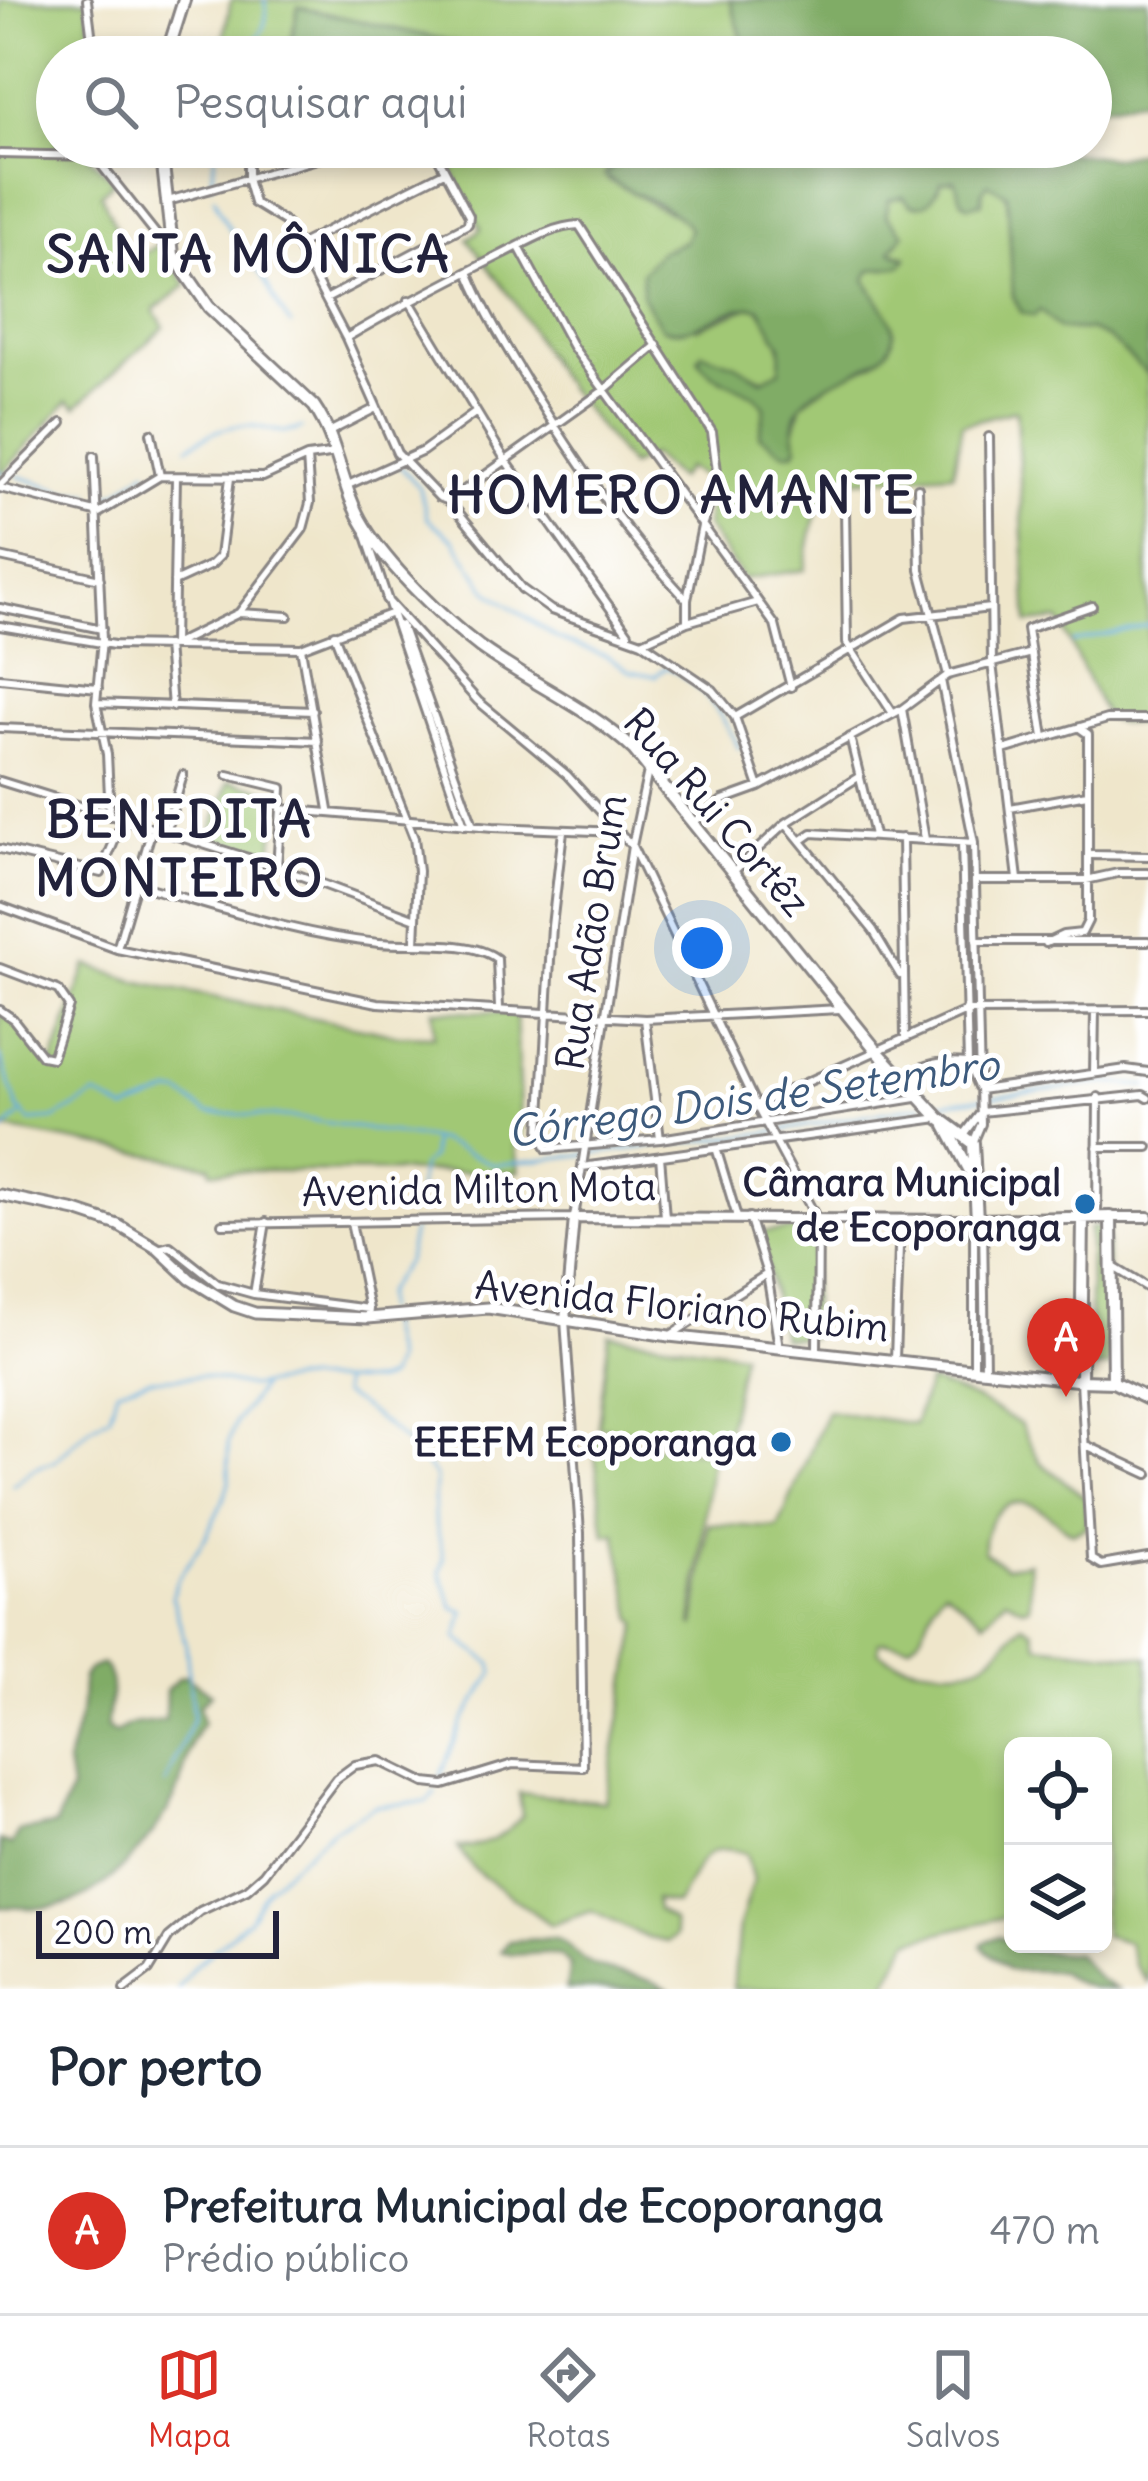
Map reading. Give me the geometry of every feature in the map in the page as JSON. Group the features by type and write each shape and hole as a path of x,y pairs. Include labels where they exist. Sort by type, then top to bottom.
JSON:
{"main road":[{"path":"173,36 184,0"},
{"path":"164,168 173,256"},
{"name":"Rua Rui Cortêz","path":"173,256 209,307 314,406 329,432 363,525 400,571 480,646 589,712 649,767 842,1009 963,1144"},
{"path":"963,1144 978,1220 1111,1217 1114,1382"},
{"path":"0,1195 118,1225 158,1250 190,1279 254,1313 368,1313"},
{"path":"1090,1218 1081,1381 1114,1382 1148,1399"},
{"name":"Avenida Floriano Rubim","path":"368,1313 488,1308 669,1336 1081,1381"}],"street":[{"path":"87,0 91,36"},
{"path":"0,154 36,153"},
{"path":"108,168 173,256"},
{"path":"248,168 254,203 285,222 346,338 397,452 439,497 449,501 522,590 551,610 643,642 713,690 735,717 759,787"},
{"path":"168,201 293,168"},
{"path":"326,299 468,224 469,217 444,168"},
{"path":"297,246 446,172"},
{"path":"346,338 410,300 519,247 563,226 579,225 712,432 718,479 702,526 687,622"},
{"path":"519,247 603,391 775,626 790,687"},
{"path":"468,272 485,314 582,470 651,562 687,600"},
{"path":"410,300 506,460 629,636"},
{"path":"449,501 603,391 657,345"},
{"path":"329,432 376,407"},
{"path":"348,484 405,460 476,413"},
{"path":"62,423 0,486 99,513 160,476 263,477 307,458 337,453"},
{"path":"151,433 160,476"},
{"path":"989,437 992,663 1018,879"},
{"path":"94,456 102,629 96,703 110,816"},
{"path":"170,645 239,613 303,529 310,503 307,458"},
{"path":"172,706 176,476"},
{"path":"174,582 220,556 230,478"},
{"path":"918,488 920,570 974,842 981,1124 963,1144"},
{"path":"845,507 850,650 892,713"},
{"path":"363,525 468,825"},
{"path":"0,557 100,579"},
{"path":"381,586 400,571"},
{"path":"643,642 687,622 758,602"},
{"path":"1044,737 1027,629 1093,606"},
{"path":"0,608 102,629"},
{"path":"735,717 904,618 991,608"},
{"path":"239,613 288,616"},
{"path":"0,626 114,645 302,648 394,614"},
{"path":"394,614 478,701 568,776 632,846 755,1106 818,1221 817,1350"},
{"path":"334,634 417,851 415,944"},
{"path":"302,648 329,811"},
{"path":"412,656 427,648"},
{"path":"694,822 723,800 759,787 902,709 945,678 1031,653"},
{"path":"0,678 98,688"},
{"path":"96,703 313,711"},
{"path":"902,709 925,839"},
{"path":"1003,749 1107,719 1148,719"},
{"path":"0,728 318,741"},
{"path":"1046,944 1063,935 1082,934 1088,921 1088,734 1081,729"},
{"path":"850,737 874,835"},
{"name":"Rua Adão Brum","path":"565,1319 574,1218 632,846 649,767"},
{"path":"166,832 183,775"},
{"path":"228,775 282,788 277,867"},
{"path":"735,870 786,824 860,776"},
{"path":"0,781 277,867 416,919"},
{"path":"1010,808 1087,794"},
{"path":"281,809 620,832"},
{"path":"0,849 100,873 123,820"},
{"path":"786,824 873,930 902,978"},
{"path":"116,949 152,829"},
{"path":"563,831 540,1133 547,1149 768,1126 920,1097"},
{"path":"802,840 812,832 974,842"},
{"path":"902,838 904,1038"},
{"path":"962,843 968,1063 980,1090"},
{"path":"1118,873 1121,855"},
{"path":"1091,856 1148,856"},
{"path":"975,880 1087,880 1148,873"},
{"path":"135,884 263,920 376,943 477,949 496,959 499,1008"},
{"path":"0,906 116,949 378,1003 644,1019 842,1009"},
{"path":"976,941 1148,940"},
{"path":"0,968 66,997 69,1006 52,1058 42,1056 13,1018 0,1010"},
{"path":"755,1106 966,1011 1148,1010"},
{"path":"1094,1073 1095,1011"},
{"path":"644,1019 660,1139"},
{"path":"903,1079 919,1067 943,1061 968,1063"},
{"path":"980,1090 1126,1069 1148,1072"},
{"path":"981,1112 1098,1097 1148,1098"},
{"path":"1090,1218 1098,1097"},
{"path":"583,1164 939,1118"},
{"path":"1097,1147 1148,1147"},
{"path":"716,1150 737,1217"},
{"path":"660,1156 664,1217"},
{"name":"Avenida Milton Mota","path":"222,1224 664,1217 978,1220"},
{"path":"748,1217 767,1274 779,1347"},
{"path":"1111,1217 1148,1217"},
{"path":"895,1359 901,1220"},
{"path":"978,1220 979,1285 974,1312 980,1370"},
{"path":"254,1294 266,1222"},
{"path":"351,1222 368,1313"},
{"name":"Avenida Floriano Rubim","path":"158,1250 170,1246 218,1284 368,1313"},
{"path":"1112,1266 1148,1288"},
{"path":"669,1336 767,1274"},
{"path":"979,1285 984,1312 980,1370"},
{"path":"974,1312 984,1312"},
{"path":"124,1989 148,1970 169,1937 184,1924 247,1889 263,1874 336,1779 356,1765 380,1761 425,1783 444,1785 513,1764 583,1767 580,1533 565,1319"},
{"path":"1081,1381 1091,1559 1101,1564 1148,1557"},
{"path":"1088,1446 1148,1474"}],"green space":[{"path":"0,0 87,0 91,36 36,36 36,168 101,168 114,181 101,194 131,261 158,245 187,285 154,310 164,327 76,407 68,401 0,476"},
{"path":"231,0 730,0 741,36 427,36 298,7 292,36 224,36"},
{"path":"730,0 1148,0 1148,98 1112,104 1112,36 741,36"},
{"path":"298,7 427,36 292,36"},
{"path":"1148,150 1148,374 1108,338 1089,330 1059,329 1040,310 1034,316 1021,312 1013,296 1007,194 988,184 982,202 969,206 962,201 955,180 941,182 923,205 910,204 903,196 889,200 886,215 904,234 891,251 907,259 900,266 871,270 866,279 892,323 890,346 877,359 817,390 802,404 794,422 798,447 795,452 784,452 759,435 765,408 759,400 712,374 698,358 703,353 736,364 762,380 780,370 781,346 760,308 735,309 688,329 662,328 642,296 642,272 659,252 685,241 690,229 672,212 604,175 614,168 1112,168 1112,158"},
{"path":"451,168 610,168 608,180 675,215 690,229 685,241 667,248 697,328 754,305 768,318 777,333 781,361 780,370 767,380 703,353 711,374 759,397 797,441 793,436 802,403 836,379 874,363 894,331 866,279 870,270 900,266 906,256 891,251 904,234 886,215 889,199 903,196 910,204 937,192 948,179 957,183 960,195 982,203 982,191 988,184 1004,190 1010,212 1013,296 1033,316 1040,309 1065,330 1090,330 1108,338 1148,374 1148,724 1106,718 1059,620 1028,623 1016,410 962,424 953,473 849,480 837,487 816,518 805,570 743,579 706,526 712,481 686,468 678,479 651,455 630,466 557,375 514,301 468,239 481,229"},
{"path":"229,781 278,793 272,857 209,838"},
{"path":"87,965 135,981 397,1035 434,1036 433,1010 516,1013 521,1140 514,1143 519,1172 211,1171 211,1166 0,1128 0,1010 28,1035 46,1061 53,1062"},
{"path":"1107,1227 1109,1367 1091,1368 1089,1228"},
{"path":"803,1229 813,1240 811,1338 782,1338 761,1237 763,1232"},
{"path":"609,1334 742,1353 725,1443 598,1427"},
{"path":"929,1381 977,1400 1020,1424 1040,1462 1085,1497 1087,1527 1073,1533 1043,1511 1021,1503 1002,1508 990,1523 984,1552 1005,1567 1029,1562 1030,1606 1023,1608 1006,1599 985,1621 944,1589 916,1640 909,1645 879,1642 878,1651 913,1665 971,1667 993,1655 1023,1624 1033,1630 1038,1645 1148,1657 1148,1982 1135,1965 1128,1942 1112,1938 1112,1737 1004,1737 1004,1917 909,1940 887,1983 891,1989 733,1989 739,1926 753,1880 746,1854 718,1850 708,1855 676,1904 655,1900 657,1910 673,1921 675,1936 667,1942 591,1911 551,1925 473,1869 458,1847 485,1843 509,1829 522,1815 519,1793 605,1802 638,1623 616,1533 605,1535 593,1440 712,1452 695,1626 708,1524 778,1528 827,1411 914,1424"},
{"path":"102,1664 112,1687 107,1728 115,1733 132,1724 165,1720 166,1690 180,1677 186,1676 211,1694 199,1706 203,1723 177,1793 145,1843 99,1887 58,1906 0,1907 0,1840 11,1845 19,1831 55,1826 71,1790 67,1763 82,1707 83,1678 89,1669"},
{"path":"999,1936 1004,1939 1004,1953 1076,1954 1099,1979 1116,1989 1086,1986 1059,1971 1009,1970 983,1943"},
{"path":"553,1938 593,1966 668,1989 566,1989 570,1965 560,1956 501,1951 509,1941"}],"waterway":[{"path":"258,36 264,25 265,0"},
{"path":"211,185 213,168"},
{"path":"214,197 291,325"},
{"path":"188,447 235,426 283,432 302,428"},
{"path":"399,465 420,488 427,518 454,540 488,591 558,639 606,656 630,671 655,676 667,667 680,674 710,701 739,748"},
{"path":"104,495 118,492 147,470"},
{"path":"18,476 67,492 91,493"},
{"path":"1073,642 1148,625"},
{"name":"Córrego Dois de Setembro","path":"0,1056 18,1108 30,1121 54,1119 96,1095 126,1111 171,1093 181,1094 207,1113 290,1117 438,1140 495,1165 766,1133 922,1105"},
{"name":"Córrego Dois de Setembro","path":"931,1104 1107,1083 1148,1086"},
{"path":"0,1135 20,1115"},
{"path":"415,1211 421,1166 431,1157 432,1141"},
{"path":"384,1310 384,1294 407,1260 413,1230"},
{"path":"13,1485 35,1468 54,1462 110,1415 117,1389 150,1379 202,1376 250,1387 292,1380 376,1382 388,1378 394,1361 386,1324"},
{"path":"342,1381 341,1394 392,1430 435,1477 434,1515 444,1559 440,1572 453,1607 465,1612 457,1638 492,1664 494,1673 463,1721 440,1777"},
{"path":"165,1784 193,1719 186,1645 172,1596 223,1501 229,1482 228,1443 236,1422 261,1387"},
{"path":"178,1989 194,1967 249,1919 267,1888 332,1830 375,1806 427,1802 435,1792"}],"place":[{"name":"Câmara Municipal de Ecoporanga","path":"1085,1204"},
{"name":"Prefeitura Municipal de Ecoporanga","path":"1066,1397"},
{"name":"EEEFM Ecoporanga","path":"781,1442"}],"district":[{"name":"SANTA MÔNICA","path":"249,254"},
{"name":"HOMERO AMANTE","path":"682,495"},
{"name":"BENEDITA MONTEIRO","path":"180,848"}]}
